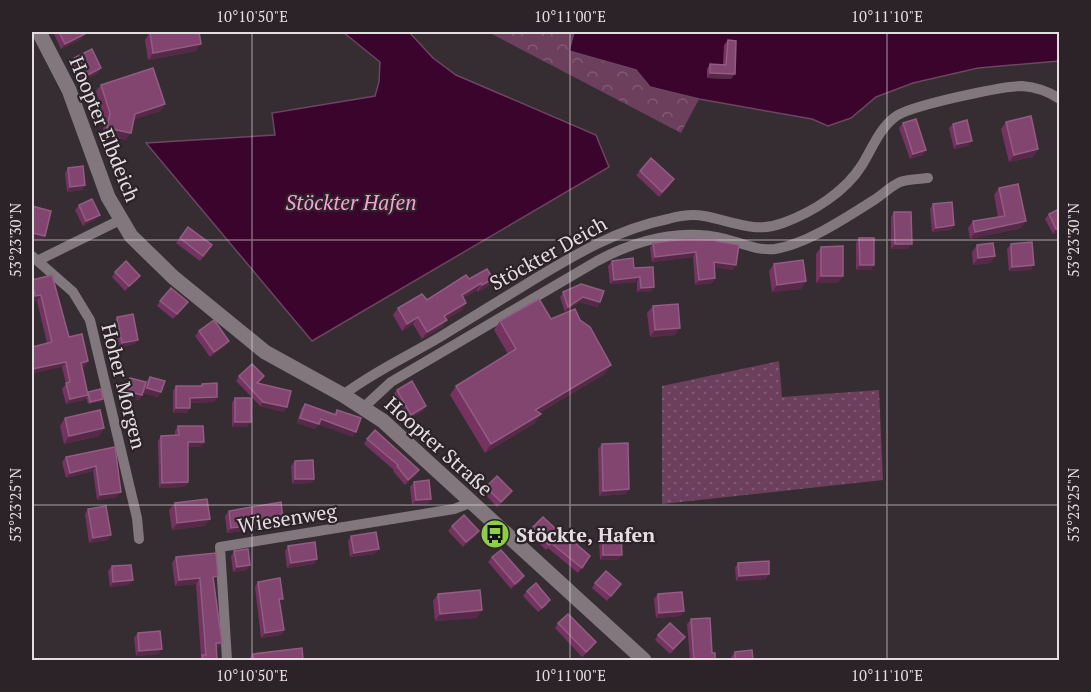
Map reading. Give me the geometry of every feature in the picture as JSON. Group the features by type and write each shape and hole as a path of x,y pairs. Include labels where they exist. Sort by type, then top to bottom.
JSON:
{"street":[{"name":"Hoopter Elbdeich","path":"39,32 69,90 100,178 120,220 131,236 160,266"},
{"name":"Stöckter Deich","path":"343,395 372,375 434,341 576,254 621,232 669,219 698,215 748,228 763,229 782,224 804,214 825,201 852,179 885,126 901,112 1020,86 1046,91 1059,99"},
{"path":"364,407 391,382 597,261 628,246 656,238 688,235 724,238 760,248 774,249 811,236 901,182 928,178"},
{"name":"Hoher Morgen","path":"120,220 35,258 73,292 90,320 131,495 139,539"},
{"name":"Hoopter Straße","path":"160,266 265,352 364,407 402,437 470,503 644,660"},
{"name":"Wiesenweg","path":"227,660 220,547 454,509 470,503"}],"green space":[{"path":"488,32 573,32 570,51 636,70 651,87 699,99 681,133"},
{"path":"779,361 782,397 879,390 883,480 662,504 662,386"}],"water":[{"name":"Stöckter Hafen","path":"343,32 409,32 433,58 456,75 596,135 609,167 312,341 146,143 275,135 272,113 375,96 379,82 380,62"},
{"path":"574,32 1060,32 1059,61 978,68 913,83 876,97 851,118 828,126 812,119 699,99 650,87 636,70 569,51"}],"building":[{"path":"59,32 84,32 85,34 65,44"},
{"path":"150,32 199,32 201,44 153,53"},
{"path":"728,40 736,41 735,74 710,73 710,64 726,65"},
{"path":"92,49 101,68 84,77 74,58"},
{"path":"153,68 165,104 135,114 131,133 107,128 110,113 101,85"},
{"path":"1031,116 1038,149 1014,155 1006,122"},
{"path":"916,119 926,150 913,154 903,123"},
{"path":"967,120 972,141 957,144 953,124"},
{"path":"651,158 674,179 662,192 640,171"},
{"path":"83,166 85,185 70,187 68,168"},
{"path":"1018,184 1026,221 975,232 973,221 1005,216 999,188"},
{"path":"92,199 100,215 86,221 79,205"},
{"path":"952,202 954,225 936,228 933,204"},
{"path":"32,206 51,211 45,236 32,233"},
{"path":"1059,209 1059,228 1056,229 1049,214"},
{"path":"894,212 911,212 912,244 895,244"},
{"path":"188,227 212,245 203,256 180,238"},
{"path":"859,238 874,238 874,265 860,265"},
{"path":"686,239 716,240 739,245 736,265 714,262 715,278 699,280 696,252 655,257 653,243"},
{"path":"1032,242 1034,265 1012,267 1011,244"},
{"path":"993,243 995,256 978,258 977,245"},
{"path":"843,246 843,276 821,276 821,247"},
{"path":"633,258 634,268 653,267 654,287 641,288 640,277 614,280 612,261"},
{"path":"803,260 806,281 777,285 774,264"},
{"path":"126,261 140,276 129,286 115,272"},
{"path":"487,269 493,279 482,285 481,283 462,295 466,303 444,316 447,320 427,332 418,317 407,324 398,308 422,294 427,300 466,275 469,279"},
{"path":"52,275 69,337 82,334 88,361 81,363 88,395 70,399 66,383 70,382 66,362 32,369 32,347 52,342 41,295 35,296 32,280"},
{"path":"581,284 604,291 600,302 583,297 568,307 563,292"},
{"path":"171,288 188,302 177,314 160,301"},
{"path":"539,299 551,319 575,309 580,320 590,327 611,365 535,410 541,414 491,444 456,386 516,349 500,321"},
{"path":"678,304 680,328 655,330 653,306"},
{"path":"133,314 138,340 122,343 117,317"},
{"path":"214,320 229,341 214,352 199,331"},
{"path":"252,364 264,376 257,383 291,391 287,407 263,402 239,376"},
{"path":"150,377 165,381 161,392 147,388"},
{"path":"130,378 146,382 142,395 126,391"},
{"path":"412,381 426,406 411,415 397,390"},
{"path":"217,383 217,397 190,398 190,408 176,408 176,386 202,386 202,384"},
{"path":"101,389 103,399 90,402 88,392"},
{"path":"235,398 251,398 251,422 235,422"},
{"path":"305,404 336,415 337,410 361,418 356,432 321,419 319,424 300,418"},
{"path":"100,410 104,428 69,436 65,418"},
{"path":"178,426 203,426 204,442 188,442 188,482 162,483 161,436 179,435"},
{"path":"375,430 419,470 408,480 398,465 367,439"},
{"path":"628,443 629,489 603,491 602,444"},
{"path":"115,447 121,492 100,495 96,466 70,473 66,457"},
{"path":"313,460 314,479 295,479 295,461"},
{"path":"497,476 512,491 501,502 486,487"},
{"path":"429,480 431,499 416,500 414,482"},
{"path":"207,499 210,519 177,523 175,503"},
{"path":"281,502 283,520 231,528 229,511"},
{"path":"106,506 111,535 93,538 88,509"},
{"path":"464,515 479,531 466,542 452,526"},
{"path":"543,517 572,544 574,542 590,556 582,568 551,543 549,545 532,528"},
{"path":"376,532 379,549 354,553 351,536"},
{"path":"603,536 621,536 622,555 603,555"},
{"path":"315,542 317,559 291,563 288,546"},
{"path":"248,549 250,565 237,567 234,551"},
{"path":"501,550 524,576 515,584 492,557"},
{"path":"216,553 218,576 213,577 222,643 216,643 217,660 203,660 202,655 206,655 200,578 179,580 176,557"},
{"path":"769,561 769,574 739,576 738,563"},
{"path":"131,565 133,580 113,582 112,566"},
{"path":"606,571 621,584 611,596 595,583"},
{"path":"280,578 283,599 279,599 284,630 265,633 258,582"},
{"path":"536,583 550,600 542,608 527,591"},
{"path":"480,590 482,610 440,614 438,594"},
{"path":"682,592 684,611 659,613 658,594"},
{"path":"568,614 596,642 586,652 558,623"},
{"path":"710,618 712,653 715,653 715,660 694,660 691,619"},
{"path":"670,623 685,637 673,649 658,635"},
{"path":"160,631 162,649 139,651 138,633"},
{"path":"302,648 303,660 254,660 253,654"},
{"path":"752,650 753,660 735,660 735,652"}],"place":[{"name":"Stöckte, Hafen","path":"495,534"}]}
